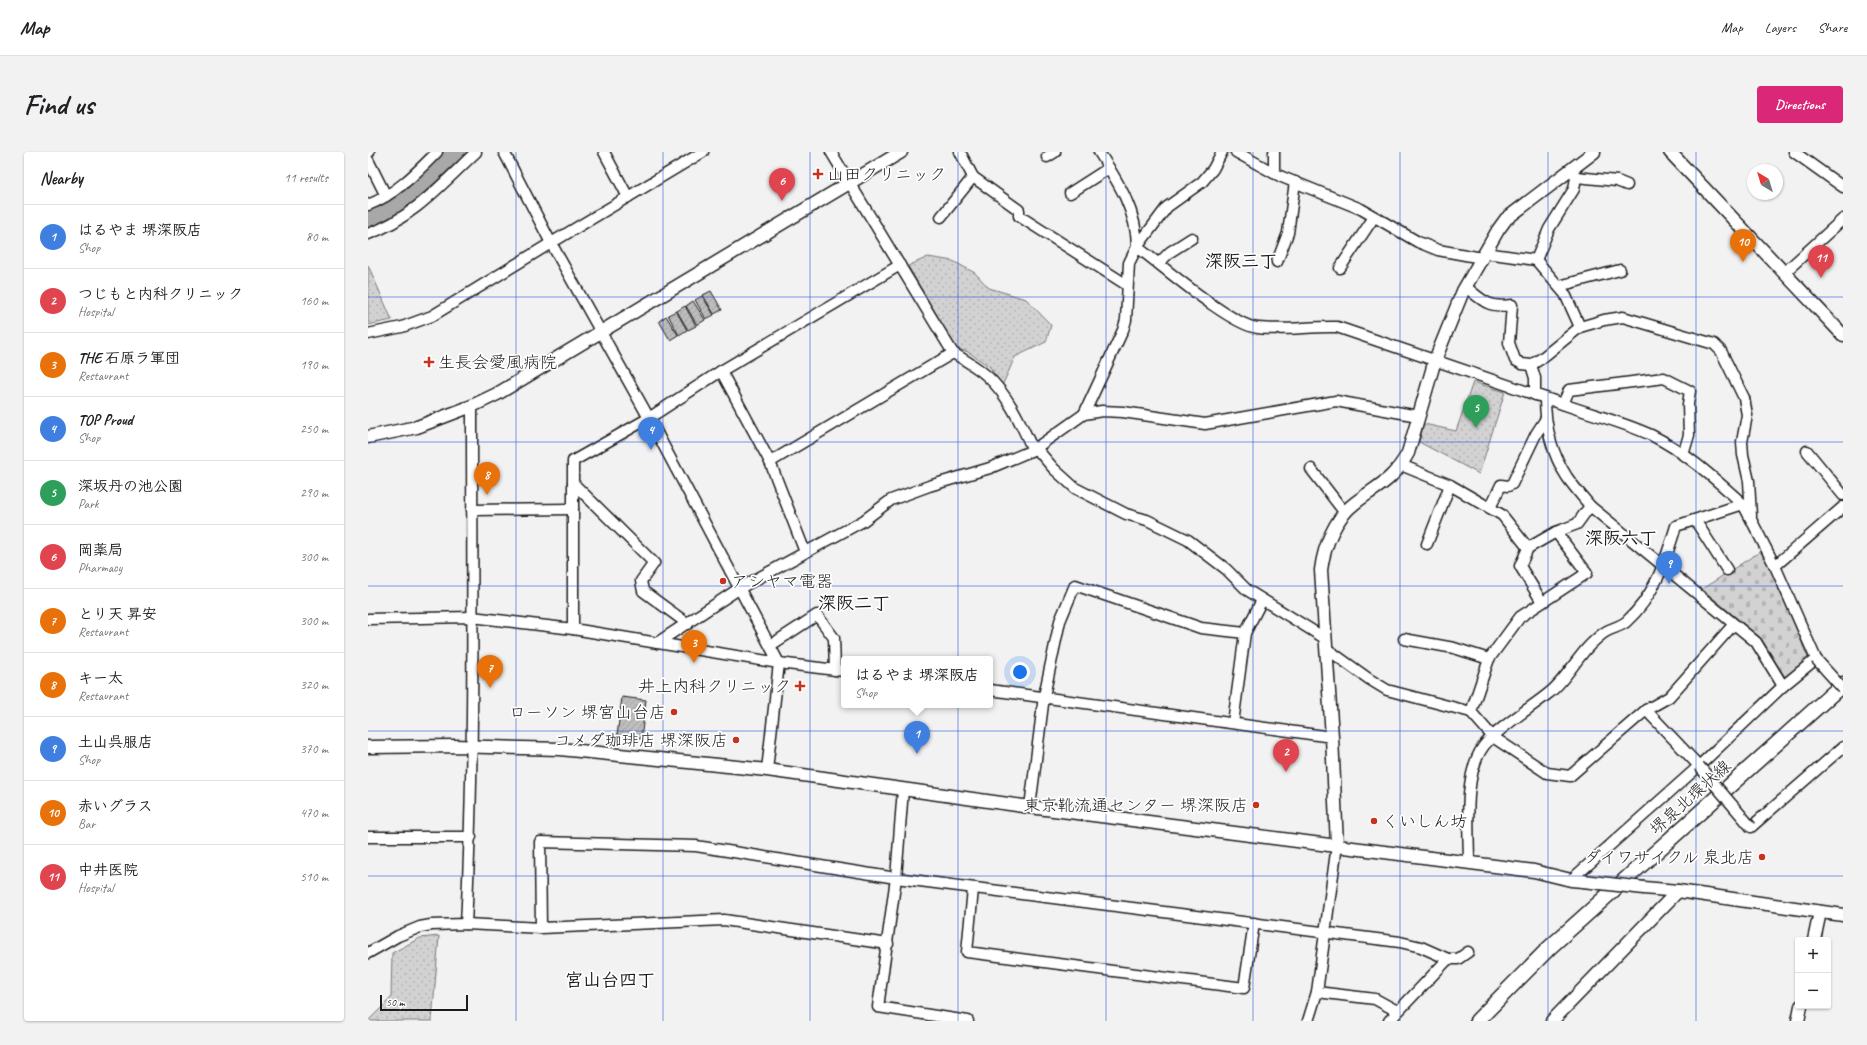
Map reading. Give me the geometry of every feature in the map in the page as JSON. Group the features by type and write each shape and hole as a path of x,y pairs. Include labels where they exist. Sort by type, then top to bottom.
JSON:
{"main road":[{"name":"堺泉北環状線","path":"1477,1021 1549,948 1843,684"}],"street":[{"path":"368,205 386,196 411,178 437,152"},
{"path":"368,234 385,228 414,211 476,152"},
{"path":"504,152 551,243 649,418 771,645 779,663 767,770"},
{"path":"604,152 628,197"},
{"path":"368,334 402,327 432,316 704,152"},
{"path":"832,152 953,353 976,367 988,377 1004,395 1035,449 1054,469 1075,488 1120,512 1147,520 1188,540 1210,555 1247,590 1326,644 1369,679 1387,690 1471,712 1493,737 1547,773 1570,776 1646,710 1668,698 1734,624"},
{"path":"368,437 417,427 472,406 497,394 901,152"},
{"path":"960,152 974,177 1019,210 1020,216 1127,285"},
{"path":"1099,152 1125,194 1132,212 1137,234 1138,247 1224,312 1243,324 1257,328 1297,329 1316,326 1337,327 1619,422 1652,436 1683,455 1711,475 1743,504 1775,566 1816,659 1843,689"},
{"path":"1084,414 1123,330 1126,320 1129,263 1138,247 1167,207 1202,182 1213,169 1222,152"},
{"path":"1236,152 1274,173 1342,201 1418,242 1438,250 1536,260 1565,294 1580,327"},
{"path":"1274,152 1274,173"},
{"path":"1308,1021 1317,992 1337,845 1332,737 1321,570 1322,557 1340,518 1354,504 1388,481 1401,465 1408,453 1435,360 1466,287 1498,230 1506,220 1573,174 1594,152"},
{"path":"1670,152 1843,335"},
{"path":"1794,152 1843,187"},
{"path":"368,160 386,196"},
{"path":"1070,193 1109,168"},
{"path":"1573,174 1617,180 1627,186"},
{"path":"1536,260 1549,230 1574,189 1573,174"},
{"path":"941,217 974,177"},
{"path":"1277,262 1288,233 1295,182"},
{"path":"1340,268 1374,217"},
{"path":"1785,272 1843,219"},
{"path":"1159,263 1179,245 1192,238"},
{"path":"573,629 573,461 649,418 721,371 900,265"},
{"path":"1559,286 1620,270"},
{"path":"1466,287 1489,305 1500,307 1512,305 1509,342 1515,360 1522,364 1531,365 1542,358 1580,327 1604,320 1623,317 1714,344 1718,348 1744,398 1747,415 1742,442 1743,455 1749,481 1752,520"},
{"path":"770,462 953,353"},
{"path":"1531,365 1545,420 1558,462 1567,477 1590,506 1756,642 1784,686"},
{"path":"721,371 770,462 805,552"},
{"path":"1563,404 1569,390 1664,378 1690,391 1688,404 1689,435 1683,455"},
{"path":"657,643 688,624 740,588 862,521 891,500 929,486 990,468 1035,449 1084,414 1102,411 1123,412 1205,424 1336,401 1418,416"},
{"path":"466,924 471,837 472,406"},
{"path":"1490,508 1501,486 1508,486 1512,484 1536,434 1545,420"},
{"path":"1807,451 1843,495"},
{"path":"1401,465 1450,485 1502,515 1528,548"},
{"path":"1311,469 1345,513"},
{"path":"573,482 654,563 641,581 643,591 688,624"},
{"path":"1427,544 1450,485"},
{"path":"1469,863 1469,797 1473,773 1483,747 1493,737 1551,692 1591,644 1606,631 1625,623 1650,594 1664,566 1676,526 1743,504"},
{"path":"1542,602 1520,566 1528,548 1556,532 1577,524 1590,506"},
{"path":"1775,566 1843,507"},
{"path":"472,510 573,509"},
{"path":"1694,520 1727,570"},
{"path":"1471,712 1489,659 1520,617 1587,573 1556,532"},
{"path":"1030,807 1044,696 1060,621 1075,585 1201,628 1245,633"},
{"path":"1233,723 1245,633 1262,600"},
{"path":"368,619 472,617 573,629 779,663 840,671 834,638 817,615 771,645"},
{"path":"1404,640 1454,648 1489,659"},
{"path":"1577,880 1784,686 1816,659"},
{"path":"993,690 1044,696 1332,737"},
{"path":"1646,710 1699,766 1751,827 1843,747"},
{"path":"368,747 472,746 560,750 767,770 1030,807 1337,845 1534,871 1577,880 1678,891 1843,914"},
{"path":"903,789 896,878 878,1007 968,1021"},
{"path":"368,837 471,837"},
{"path":"541,928 540,842 696,846 896,878 1254,923 1324,934 1400,942 1421,947 1448,959 1458,959 1468,952"},
{"path":"973,888 967,952 1244,988 1254,923"},
{"path":"1552,1021 1678,891"},
{"path":"1815,937 1820,912"},
{"path":"368,953 398,936 420,927 431,925 466,924 541,928 724,920 888,944"},
{"path":"1389,1021 1448,959"},
{"path":"1317,992 1375,999 1397,1011"},
{"path":"1798,1021 1800,1009"}],"green space":[{"path":"928,257 953,261 975,273 989,288 1026,299 1051,325 1046,342 1015,357 1002,386 990,367 968,352 956,348 908,266"},
{"path":"368,265 392,320 368,325"},
{"path":"1473,382 1505,392 1479,474 1419,442 1424,424 1456,431"},
{"path":"1761,551 1772,568 1808,658 1807,662 1790,677 1785,677 1761,638 1702,589"},
{"path":"439,936 432,1021 368,1021 391,998 392,953 420,938"}],"building":[{"path":"711,291 722,310 714,314 703,295"},
{"path":"702,296 714,315 706,319 695,300"},
{"path":"693,301 705,320 697,325 686,306"},
{"path":"685,306 696,326 688,330 677,311"},
{"path":"676,311 687,330 679,335 668,315"},
{"path":"666,316 678,335 670,340 659,321"},
{"path":"622,697 646,700 641,739 617,736"}],"waterway":[{"path":"368,217 381,212 405,198 426,181 456,152"}],"place":[{"name":"山田クリニック","path":"818,174"},
{"name":"岡薬局","path":"782,201"},
{"name":"赤いグラス","path":"1743,262"},
{"name":"中井医院","path":"1821,278"},
{"name":"生長会愛風病院","path":"429,362"},
{"name":"深坂丹の池公園","path":"1476,428"},
{"name":"TOP Proud","path":"651,450"},
{"name":"キー太","path":"487,495"},
{"name":"アシヤマ電器","path":"723,581"},
{"name":"土山呉服店","path":"1669,584"},
{"name":"THE 石原ラ軍団","path":"694,663"},
{"name":"井上内科クリニック","path":"800,686"},
{"name":"とり天 昇安","path":"490,688"},
{"name":"ローソン 堺宮山台店","path":"674,712"},
{"name":"コメダ珈琲店 堺深阪店","path":"736,740"},
{"name":"はるやま 堺深阪店","path":"917,754"},
{"name":"つじもと内科クリニック","path":"1286,772"},
{"name":"東京靴流通センター 堺深阪店","path":"1256,805"},
{"name":"くいしん坊","path":"1374,821"},
{"name":"ダイワサイクル 泉北店","path":"1762,857"}],"district":[{"name":"深阪三丁","path":"1241,261"},
{"name":"深阪六丁","path":"1621,538"},
{"name":"深阪二丁","path":"854,603"},
{"name":"宮山台四丁","path":"610,980"}]}
